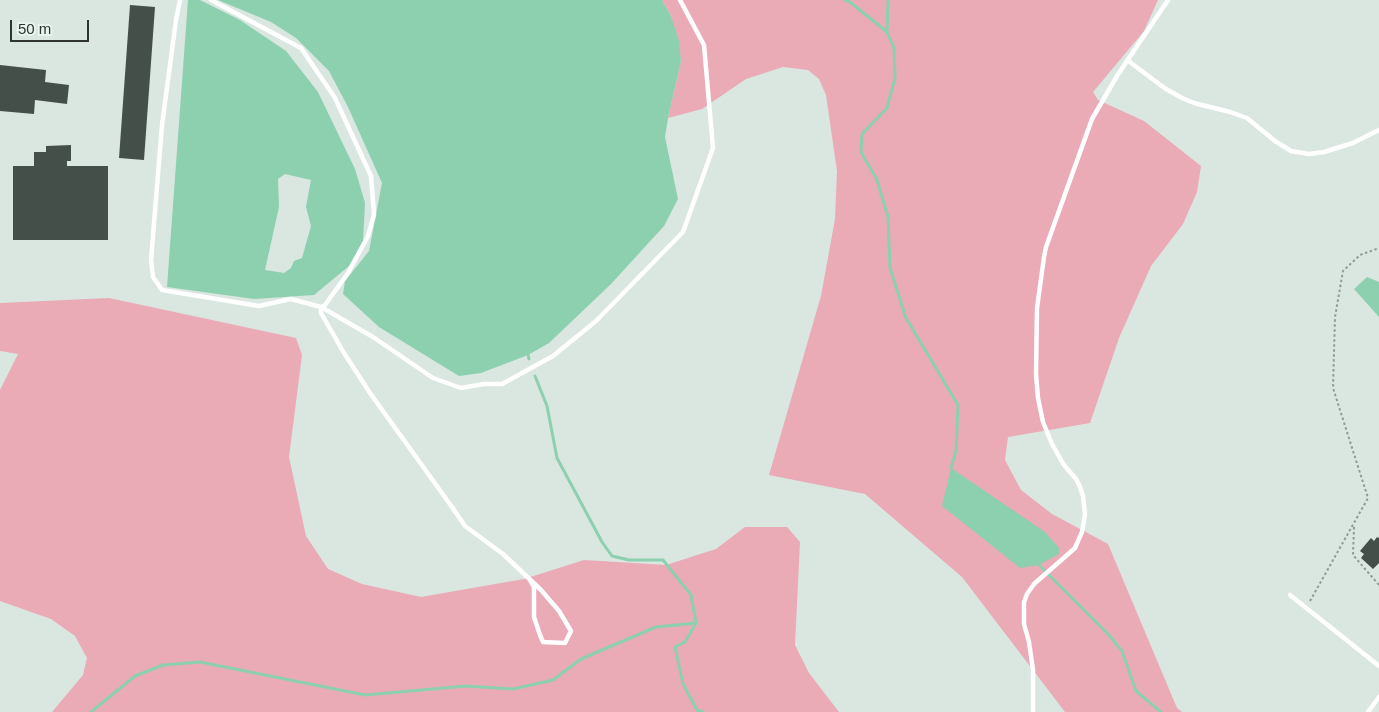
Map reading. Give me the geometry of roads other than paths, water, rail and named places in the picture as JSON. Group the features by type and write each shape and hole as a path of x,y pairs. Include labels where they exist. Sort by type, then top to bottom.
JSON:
{"lane":[{"path":"180,0 162,125 151,260 153,277 162,290 259,306 291,299 321,307 373,338 433,378 461,388 484,384 502,384 553,356 596,321 683,232 713,148 704,45 680,0"},
{"path":"212,0 301,48 335,98 371,176 374,215 368,236 348,274 325,305 321,307"},
{"path":"1033,712 1033,670 1024,624 1024,602 1034,584 1074,548 1082,532 1085,514 1080,488 1076,479 1064,466 1058,455 1047,433 1040,410 1036,374 1037,308 1046,246 1092,119 1127,60 1168,0"},
{"path":"1127,60 1166,89 1182,98 1247,118 1275,141 1291,151 1310,154 1324,152 1353,143 1379,130"},
{"path":"321,307 321,313 370,393 465,526 503,554 541,590 559,611 571,631 565,643 543,642 534,617 534,587 530,580"},
{"path":"1290,595 1379,666"},
{"path":"1368,712 1379,697"}],"waterway":[{"path":"845,0 887,32 894,48 895,78 887,108 862,134 861,152 877,180 888,217 890,268 906,318 958,405 956,451 951,468"},
{"path":"887,32 888,0"},
{"path":"528,355 529,359"},
{"path":"535,376 547,406 557,458 602,542 612,556 629,560 663,560 691,595 696,623 685,642 675,647 683,684 697,710 703,712"},
{"path":"1039,565 1108,634 1122,651 1136,691 1161,712"},
{"path":"91,712 135,676 163,665 200,662 365,695 466,686 513,689 553,680 581,659 656,627 696,623"}]}
